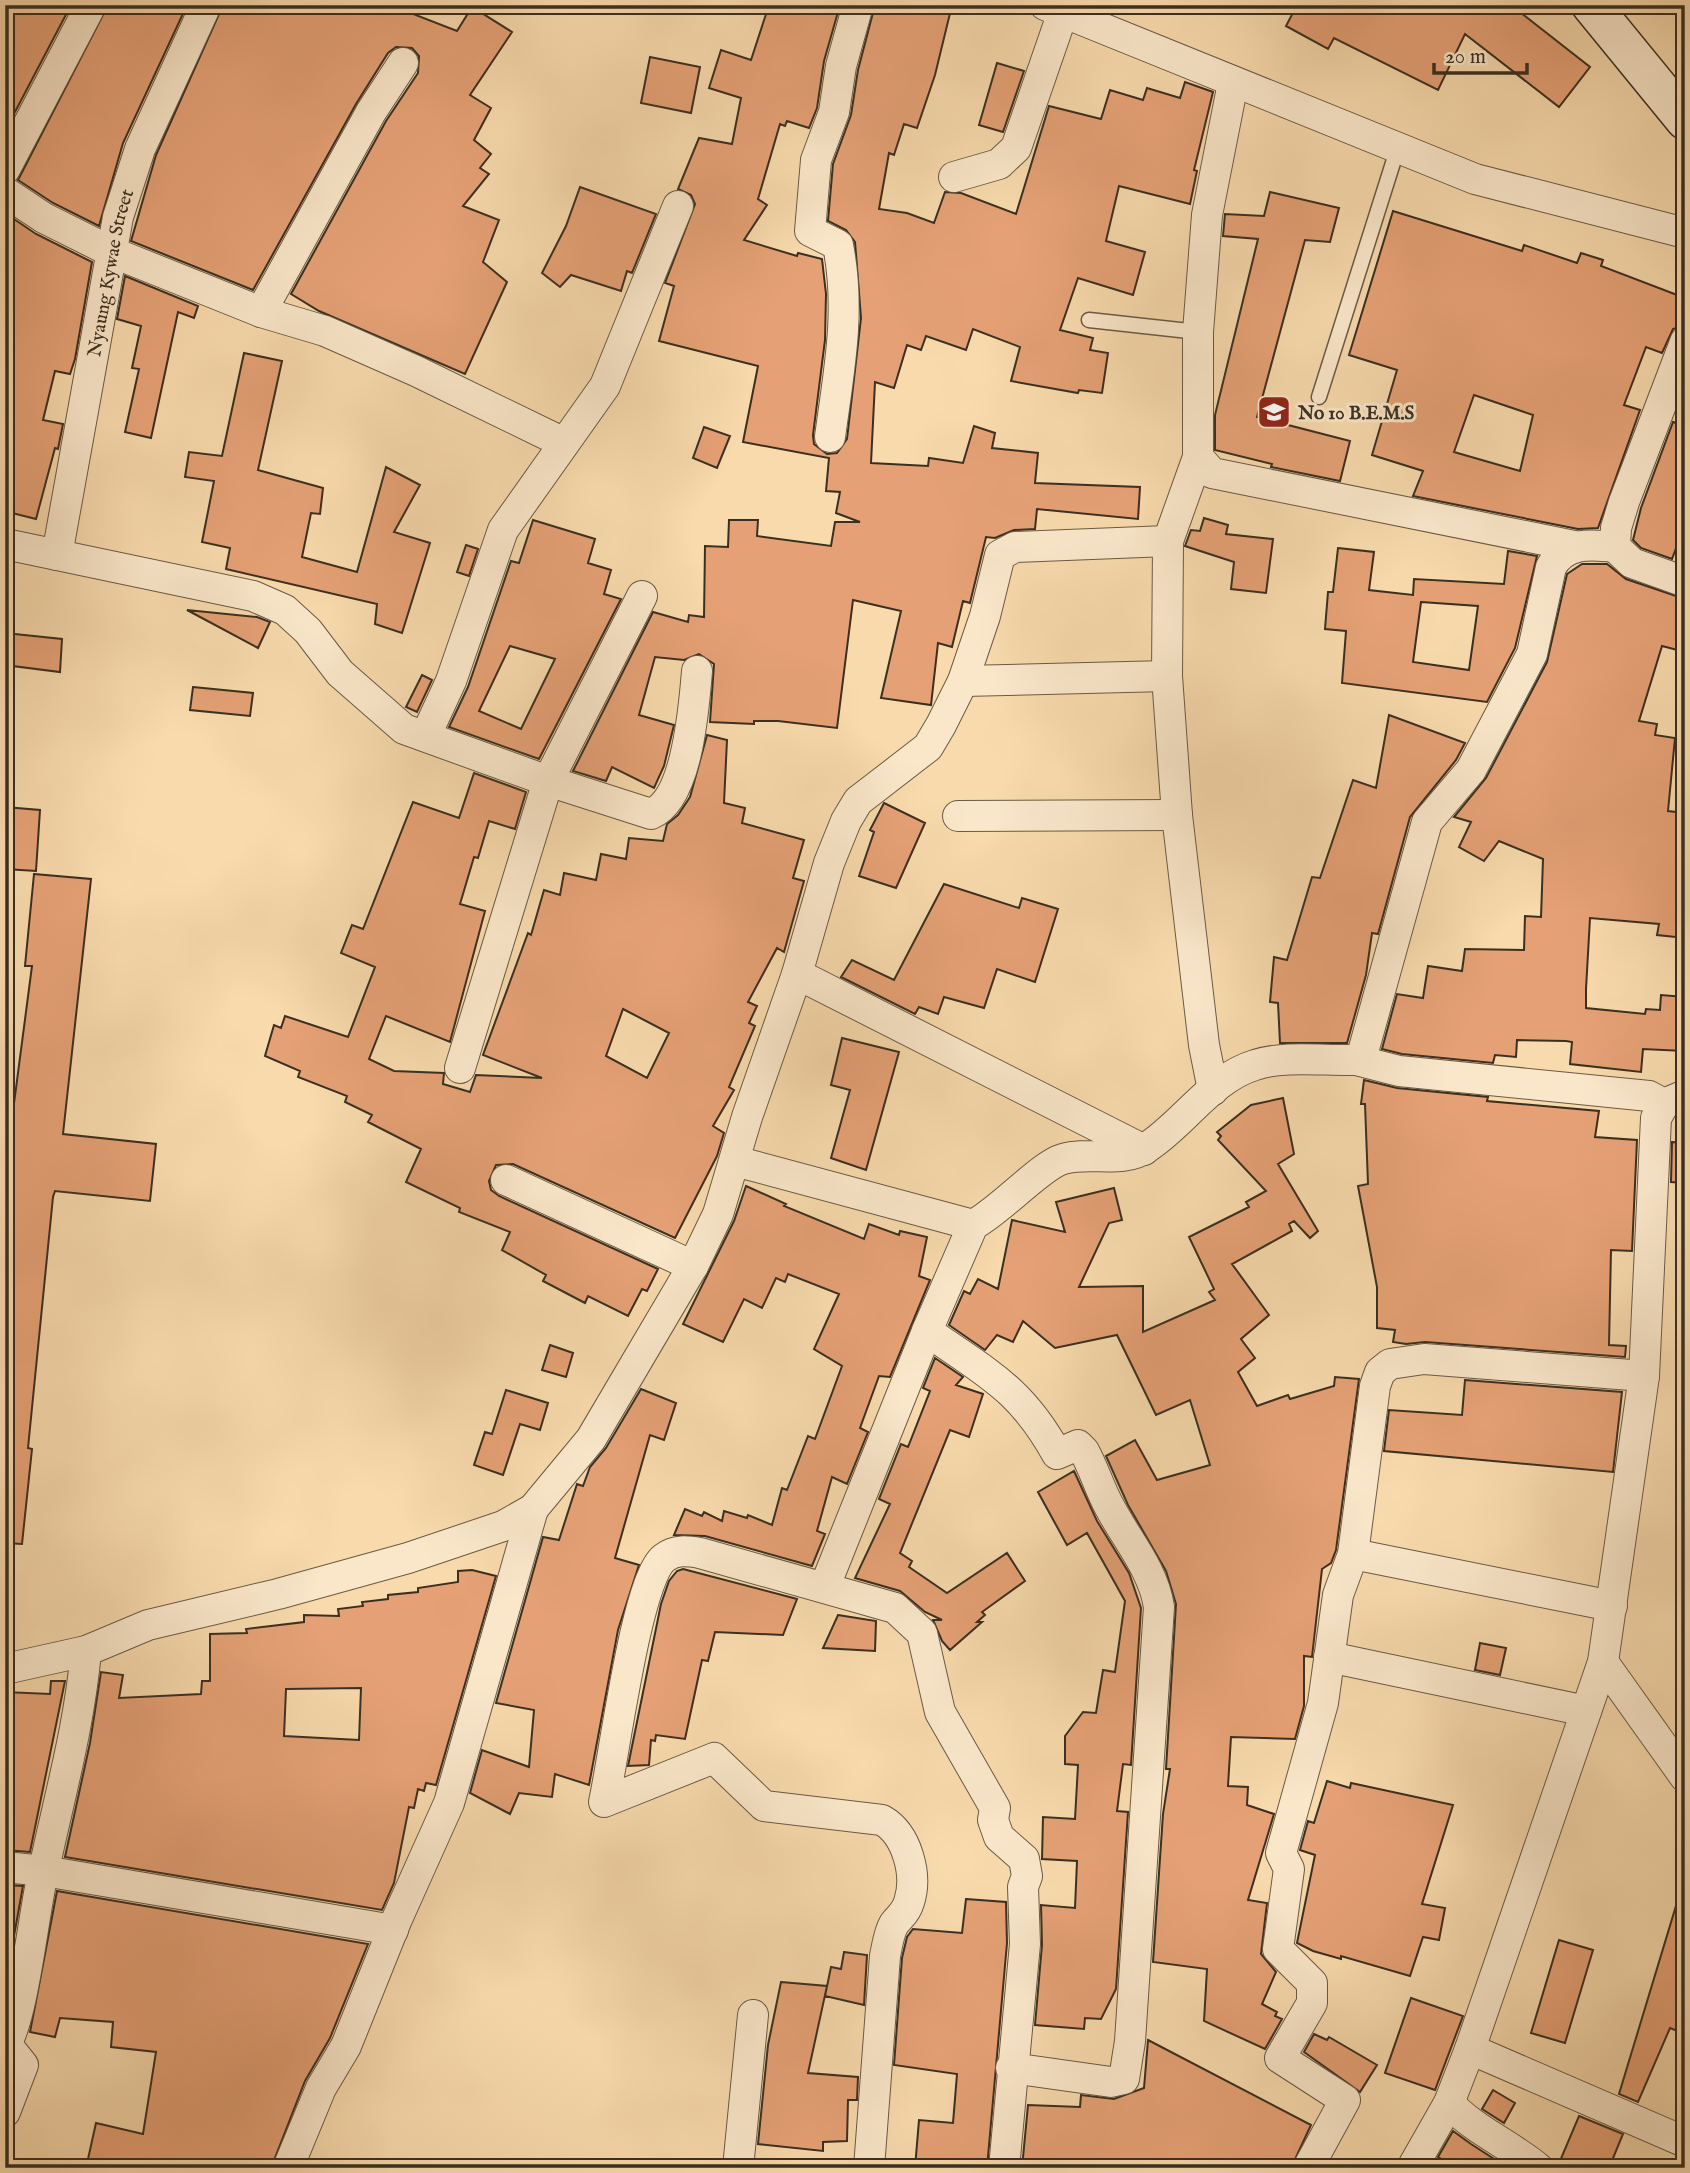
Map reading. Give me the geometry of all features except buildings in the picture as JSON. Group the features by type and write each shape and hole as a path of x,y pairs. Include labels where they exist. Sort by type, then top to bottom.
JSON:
{"main road":[{"path":"1591,5 1685,120"}],"street":[{"path":"5,169 91,5"},
{"name":"Nyaung Kywae Street","path":"58,555 114,253 118,217 140,149 206,5"},
{"path":"830,437 846,315 838,245 810,231 811,189 816,160 834,112 841,66 858,5"},
{"path":"954,177 999,164 1016,148 1054,9 1475,179 1685,233"},
{"path":"261,312 371,112 403,63"},
{"path":"1213,1090 1204,1045 1177,815 1167,676 1168,541 1198,457 1198,332 1207,215 1233,83"},
{"path":"5,192 44,218 114,253 261,312 348,341 565,443"},
{"path":"426,735 451,681 503,530 610,377 678,206"},
{"path":"1615,547 1616,528 1624,502 1685,342"},
{"path":"1198,457 1212,473 1574,546 1588,544 1615,547 1632,563 1685,582"},
{"path":"5,1669 86,1651 148,1625 278,1594 408,1558 503,1526 533,1509 591,1439 693,1266 718,1214 797,974 829,863 846,821 858,801 928,747 963,681 985,616 1000,555 1015,547 1168,541"},
{"path":"5,544 253,596 285,610 308,631 340,673 404,729 548,781 651,814 660,810 689,749 697,671"},
{"path":"1356,1060 1363,1052 1367,1040 1427,822 1478,757 1532,654 1551,568 1556,558 1574,546"},
{"path":"460,1068 548,781 642,596"},
{"path":"963,681 1167,676"},
{"path":"958,816 1177,815"},
{"path":"797,974 1144,1150"},
{"path":"825,1586 927,1331 974,1225 990,1216 1061,1159 1090,1155 1115,1158 1144,1150 1213,1090 1246,1068 1258,1064 1356,1060 1399,1071 1674,1100"},
{"path":"1412,2168 1450,2103 1603,1662 1644,1376 1656,1118 1674,1100"},
{"path":"735,1161 974,1225"},
{"path":"506,1180 693,1266"},
{"path":"927,1331 999,1379 1019,1397 1041,1425 1057,1454 1078,1445 1084,1451 1106,1500 1153,1581 1159,1607 1130,2041 1124,2079 1111,2082 1011,2068"},
{"path":"1308,2168 1345,2100 1280,2058 1312,2003 1312,1983 1278,1949 1289,1869 1281,1853 1323,1703 1338,1595 1353,1555 1369,1414 1380,1373 1390,1364 1424,1359 1644,1376"},
{"path":"289,2168 321,2088 346,2046 449,1803 533,1509"},
{"path":"869,2168 885,1956 894,1924 905,1914 912,1884 908,1854 894,1827 882,1820 764,1806 714,1758 604,1802 636,1631 656,1566 666,1556 680,1551 700,1553 825,1586 895,1608 922,1633 940,1712 995,1808 993,1820 999,1837 1024,1859 1027,1877 1023,1887 1025,1944 1011,2068 1004,2168"},
{"path":"1353,1555 1612,1606"},
{"path":"5,2112 23,2065 6,2045 25,1977 44,1871 81,1708 86,1651"},
{"path":"1329,1657 1587,1712"},
{"path":"1603,1662 1685,1777"},
{"path":"5,1867 44,1871 393,1930"},
{"path":"738,2168 753,2015"},
{"path":"1470,2049 1685,2142"},
{"path":"1450,2103 1463,2118 1526,2164"}],"lane":[{"path":"1319,397 1398,147"},
{"path":"1089,320 1198,332"}],"place":[{"name":"No 10 B.E.M.S","path":"1274,412"}]}
